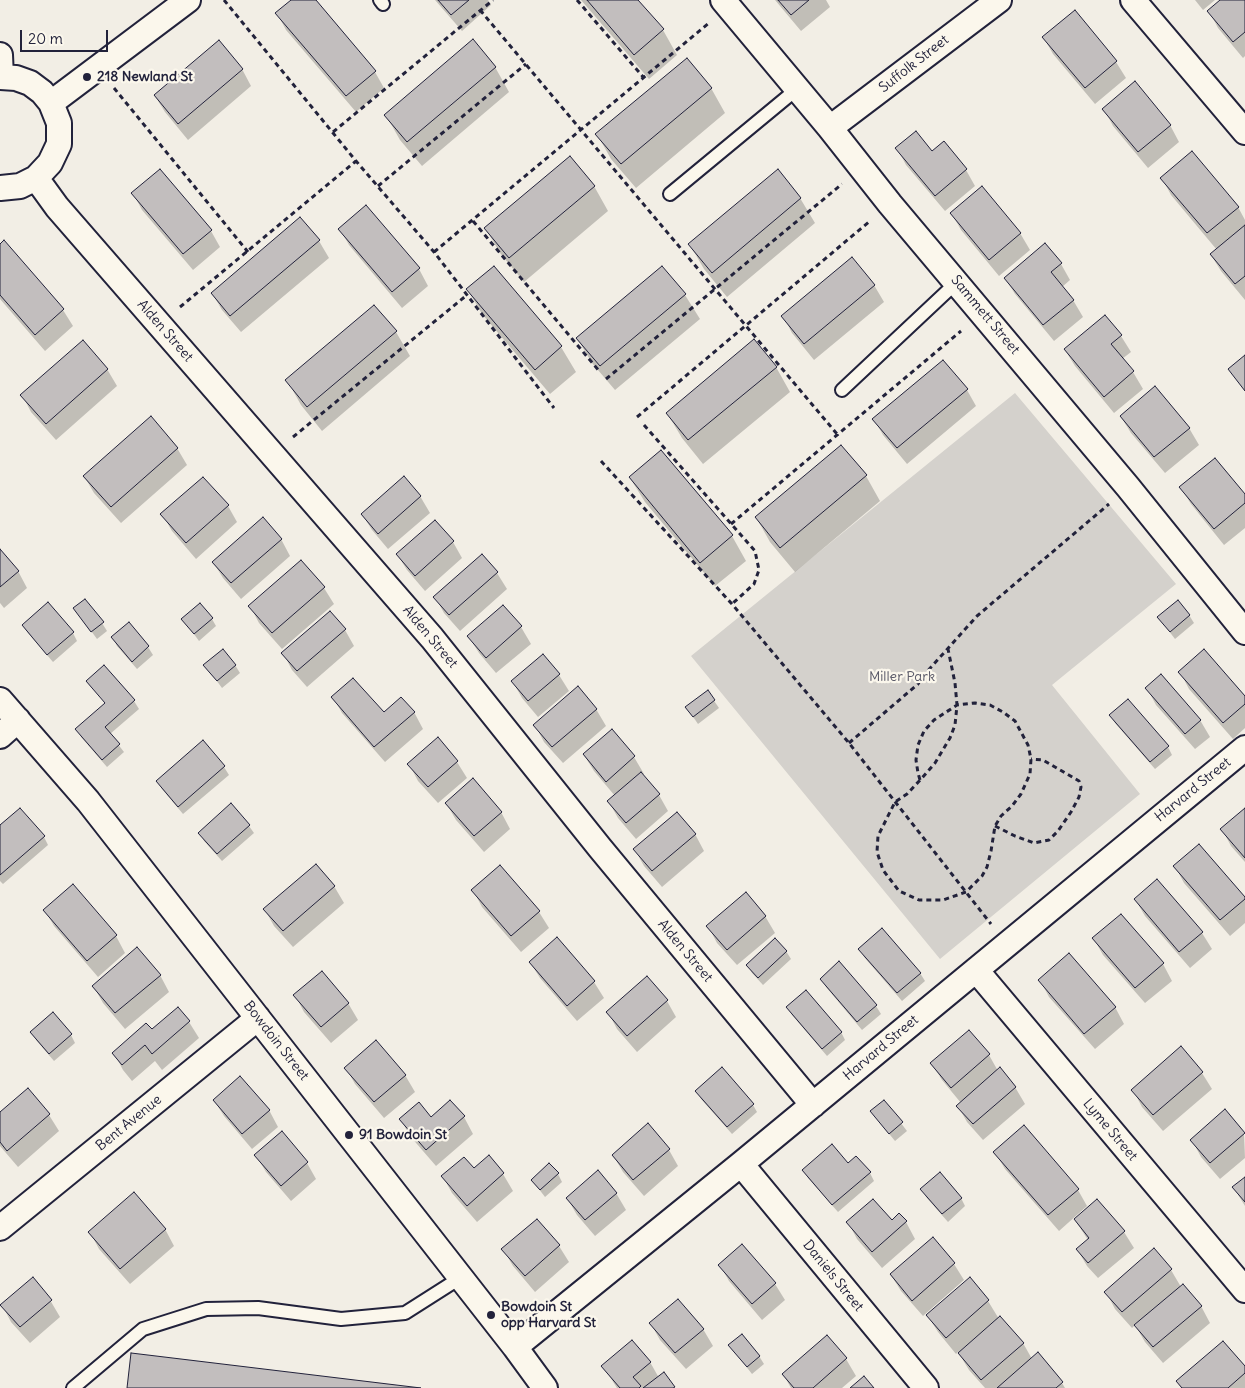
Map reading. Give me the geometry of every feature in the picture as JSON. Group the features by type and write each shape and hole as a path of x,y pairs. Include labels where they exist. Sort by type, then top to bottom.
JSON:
{"street":[{"path":"51,103 188,0"},
{"name":"Suffolk Street","path":"830,128 999,0"},
{"path":"1133,0 1245,132"},
{"name":"Sammett Street","path":"726,3 830,128 890,204 1128,487 1245,632"},
{"path":"0,70 30,84 42,92 51,103 59,123 59,144 50,163 36,178 20,186 0,188"},
{"name":"Alden Street","path":"36,178 57,207 432,638 600,848 813,1105"},
{"name":"Bowdoin Street","path":"0,700 88,801 515,1347 545,1388"},
{"path":"0,736 18,720"},
{"name":"Harvard Street","path":"515,1347 813,1105 1245,748"},
{"name":"Lyme Street","path":"976,970 1245,1290"},
{"name":"Bent Avenue","path":"0,1228 258,1018"},
{"name":"Daniels Street","path":"741,1164 926,1388"}],"lane":[{"path":"670,194 797,89"},
{"path":"842,390 957,282"},
{"path":"73,1388 143,1329 206,1309 258,1308 341,1319 405,1313 460,1278"}],"path":[{"path":"224,0 356,161 434,252 554,408"},
{"path":"333,132 493,0"},
{"path":"577,0 644,78"},
{"path":"434,252 644,78 726,3"},
{"path":"480,10 837,434"},
{"path":"378,186 526,64"},
{"path":"98,68 248,252"},
{"path":"159,324 356,161"},
{"path":"606,379 862,168"},
{"path":"637,417 890,204"},
{"path":"473,221 600,372"},
{"path":"272,454 468,296"},
{"path":"731,524 982,312"},
{"path":"644,425 755,551 759,570 754,584 732,604"},
{"path":"600,461 732,604 849,743 1007,944"},
{"path":"849,743 918,684 977,616 1128,487"},
{"path":"920,780 916,760 918,745 924,731 934,720 957,705 975,703 990,705 1003,712 1015,721 1028,745 1031,759 1030,774 1021,794 1001,816 995,826 987,867 982,876 966,892 943,900 919,900 899,891 883,870 877,852 878,836 895,802 907,794 920,780 935,763 950,738 955,725 957,705 955,683 948,649"},
{"path":"995,826 1034,843 1049,840 1058,831 1071,812 1079,797 1081,787 1079,781 1043,760 1031,759"}],"green space":[{"name":"Miller Park","path":"1015,393 1176,584 1052,685 1140,794 940,959 691,656"}],"building":[{"path":"291,0 316,0 376,71 346,96 275,13"},
{"path":"438,0 469,0 451,15"},
{"path":"587,0 638,0 664,29 634,55"},
{"path":"778,0 809,0 791,15"},
{"path":"1220,0 1245,0 1245,32 1233,42 1207,11"},
{"path":"1075,10 1117,61 1085,88 1042,37"},
{"path":"473,39 496,67 407,142 384,115"},
{"path":"219,40 243,69 178,124 154,95"},
{"path":"687,58 712,88 621,164 595,134"},
{"path":"1135,81 1171,125 1138,152 1102,109"},
{"path":"916,131 932,151 944,141 967,169 935,196 895,148"},
{"path":"1192,151 1239,207 1207,233 1160,178"},
{"path":"570,156 595,186 509,258 484,228"},
{"path":"160,169 212,230 183,254 131,193"},
{"path":"778,169 801,198 712,273 688,244"},
{"path":"982,186 1021,233 989,260 950,213"},
{"path":"366,205 420,268 392,292 338,229"},
{"path":"300,217 320,240 230,316 211,293"},
{"path":"1245,225 1245,276 1235,284 1210,254"},
{"path":"4,240 64,309 35,335 0,295 0,244"},
{"path":"1045,243 1062,263 1051,272 1074,300 1043,325 1004,278"},
{"path":"852,257 875,285 804,344 781,316"},
{"path":"494,266 562,346 535,370 466,289"},
{"path":"662,266 686,294 600,366 576,338"},
{"path":"374,305 397,331 307,407 285,380"},
{"path":"1105,315 1122,335 1111,344 1134,371 1104,397 1064,349"},
{"path":"754,339 777,367 688,440 666,413"},
{"path":"83,340 108,369 46,424 20,395"},
{"path":"1245,355 1245,391 1228,369"},
{"path":"943,360 968,389 897,448 872,419"},
{"path":"1155,386 1190,428 1154,457 1120,416"},
{"path":"151,416 178,448 111,507 83,476"},
{"path":"841,445 867,475 780,548 755,517"},
{"path":"661,450 733,535 700,563 629,477"},
{"path":"1215,458 1245,494 1245,503 1214,529 1179,487"},
{"path":"404,476 421,496 378,534 361,514"},
{"path":"203,477 229,505 186,543 160,514"},
{"path":"263,517 282,539 231,583 212,562"},
{"path":"435,520 454,541 415,576 396,554"},
{"path":"0,549 19,571 0,587"},
{"path":"482,554 498,572 449,615 433,597"},
{"path":"301,560 325,587 272,633 248,606"},
{"path":"85,599 104,622 91,632 73,608"},
{"path":"1178,600 1190,615 1170,632 1157,617"},
{"path":"48,602 74,632 47,655 22,625"},
{"path":"200,603 213,618 194,634 181,619"},
{"path":"503,605 522,626 486,658 467,636"},
{"path":"330,611 346,629 297,671 281,653"},
{"path":"129,622 149,646 132,662 111,637"},
{"path":"223,649 236,665 217,681 203,665"},
{"path":"1204,649 1245,696 1245,704 1223,723 1178,672"},
{"path":"543,654 560,674 528,701 511,681"},
{"path":"104,665 135,700 105,727 120,744 102,760 75,729 105,703 86,681"},
{"path":"1161,674 1201,720 1185,734 1145,688"},
{"path":"353,678 384,712 401,697 415,712 374,747 331,697"},
{"path":"578,686 597,709 552,747 533,725"},
{"path":"708,690 715,700 693,717 685,707"},
{"path":"1128,699 1169,746 1150,762 1109,715"},
{"path":"612,729 635,756 606,782 583,754"},
{"path":"438,737 458,761 428,787 407,764"},
{"path":"203,740 225,766 178,807 156,781"},
{"path":"641,772 660,794 626,823 607,801"},
{"path":"473,778 502,812 474,836 445,803"},
{"path":"231,803 250,825 217,854 198,833"},
{"path":"20,808 45,836 0,875 0,825"},
{"path":"1245,808 1245,858 1220,829"},
{"path":"677,812 696,834 652,871 633,849"},
{"path":"1199,844 1245,897 1220,920 1173,866"},
{"path":"316,864 335,886 283,931 263,909"},
{"path":"500,865 540,911 511,936 471,890"},
{"path":"1157,879 1203,932 1179,952 1134,899"},
{"path":"73,884 117,935 87,961 43,910"},
{"path":"746,892 766,916 727,950 706,926"},
{"path":"1121,914 1164,963 1135,988 1092,938"},
{"path":"882,928 921,973 897,993 858,949"},
{"path":"557,937 595,981 567,1006 529,962"},
{"path":"775,938 787,951 758,978 746,965"},
{"path":"137,947 161,975 115,1013 92,986"},
{"path":"1069,953 1116,1007 1084,1034 1038,980"},
{"path":"839,961 877,1005 857,1022 820,979"},
{"path":"322,971 349,1003 321,1027 293,995"},
{"path":"647,976 668,1000 627,1036 606,1012"},
{"path":"806,990 842,1032 822,1049 786,1007"},
{"path":"178,1007 190,1021 152,1054 145,1045 122,1065 112,1053 146,1023 152,1029"},
{"path":"53,1012 72,1034 49,1054 30,1032"},
{"path":"969,1030 990,1054 951,1088 930,1063"},
{"path":"376,1040 406,1075 374,1102 344,1068"},
{"path":"1181,1046 1203,1072 1153,1115 1131,1090"},
{"path":"722,1067 754,1104 727,1127 695,1091"},
{"path":"1000,1067 1016,1087 973,1124 956,1106"},
{"path":"240,1076 270,1110 242,1134 213,1100"},
{"path":"28,1088 50,1114 7,1151 0,1142 0,1112"},
{"path":"450,1100 465,1116 426,1150 399,1119 419,1102 431,1117"},
{"path":"884,1100 903,1122 889,1134 870,1111"},
{"path":"1225,1109 1245,1133 1210,1163 1190,1140"},
{"path":"648,1123 670,1149 633,1180 612,1155"},
{"path":"1024,1125 1079,1189 1048,1215 993,1152"},
{"path":"282,1131 308,1162 281,1186 254,1155"},
{"path":"832,1144 848,1163 856,1156 871,1172 832,1205 802,1170"},
{"path":"489,1155 504,1173 467,1206 441,1176 464,1157 474,1168"},
{"path":"549,1163 559,1173 540,1190 531,1180"},
{"path":"598,1170 617,1193 585,1220 566,1198"},
{"path":"940,1172 962,1198 942,1214 920,1189"},
{"path":"1245,1177 1245,1202 1232,1187"},
{"path":"134,1192 166,1229 120,1269 88,1232"},
{"path":"873,1199 892,1220 899,1213 907,1221 872,1252 846,1222"},
{"path":"1097,1199 1125,1231 1088,1263 1076,1249 1089,1238 1074,1219"},
{"path":"537,1219 560,1245 525,1276 501,1249"},
{"path":"933,1237 955,1263 912,1301 890,1274"},
{"path":"742,1244 776,1283 752,1304 718,1265"},
{"path":"1154,1248 1172,1269 1122,1312 1104,1292"},
{"path":"33,1277 52,1300 20,1327 0,1305"},
{"path":"970,1277 989,1300 946,1338 926,1315"},
{"path":"1183,1284 1202,1306 1153,1347 1134,1325"},
{"path":"678,1299 704,1329 675,1353 649,1323"},
{"path":"1000,1316 1024,1343 981,1380 958,1353"},
{"path":"742,1334 760,1356 747,1367 728,1345"},
{"path":"827,1335 847,1358 813,1388 794,1388 782,1374"},
{"path":"632,1340 651,1362 633,1377 641,1386 639,1388 620,1388 601,1366"},
{"path":"1223,1341 1245,1366 1245,1373 1228,1388 1182,1388 1176,1381"},
{"path":"1038,1352 1063,1382 1056,1388 997,1388"},
{"path":"131,1353 421,1388 127,1388"},
{"path":"664,1372 675,1387 643,1388"},
{"path":"864,1376 874,1388 850,1388"}],"place":[{"name":"218 Newland St","path":"87,77"},
{"name":"91 Bowdoin St","path":"349,1135"},
{"name":"Bowdoin St opp Harvard St","path":"491,1315"}]}
